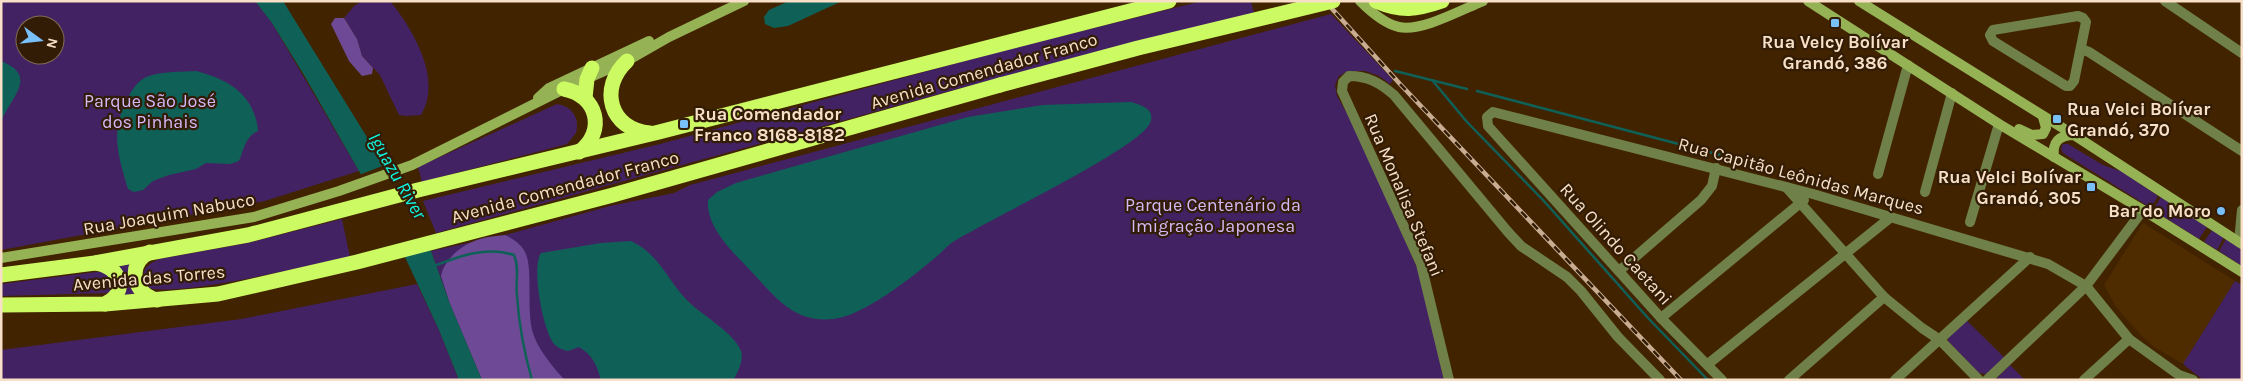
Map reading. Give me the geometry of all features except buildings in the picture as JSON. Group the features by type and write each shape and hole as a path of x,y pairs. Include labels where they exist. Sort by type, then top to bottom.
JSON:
{"highway":[{"name":"Avenida Comendador Franco","path":"344,209 659,132 1170,1"},
{"name":"Avenida Comendador Franco","path":"358,262 622,192 1138,48 1333,1"},
{"path":"1376,1 1397,10 1419,9 1442,1"},
{"path":"627,61 612,81 610,90 612,106 620,120 634,130 650,133 659,132"},
{"path":"585,98 590,74"},
{"path":"564,89 571,90 585,98 594,111 596,127 590,142 578,152"},
{"name":"Avenida das Torres","path":"1,275 95,263 152,251 248,235 344,209"},
{"path":"152,251 140,260 135,274 136,282 144,294 157,300"},
{"name":"Avenida das Torres","path":"1,305 105,304 218,294 358,262"},
{"path":"95,263 109,266 118,276 116,296 105,304"}],"main road":[{"path":"526,108 549,88 627,61 669,36 744,1"},
{"path":"1360,1 1370,10 1398,27 1417,27 1483,1"},
{"path":"1808,1 1999,124 2242,272"},
{"path":"1859,1 2074,135 2240,243"},
{"path":"526,108 653,40 669,36"},
{"name":"Rua Joaquim Nabuco","path":"1,258 246,219 279,211 412,165 526,108"},
{"path":"1999,124 2010,126 2032,135 2040,135 2045,132 2046,128 2044,117"},
{"path":"2054,157 2053,148 2057,140 2064,135 2074,135"}],"street":[{"path":"2165,1 2242,53"},
{"path":"2078,16 2086,22 2080,49 2074,81 2070,86 2066,86 1994,41 1990,35 1993,30 2078,16"},
{"path":"2080,49 2090,52 2242,151"},
{"path":"1878,174 1908,65"},
{"name":"Rua Monalisa Stefani","path":"1449,380 1421,264 1342,91 1343,82 1349,76 1361,76 1379,82 1394,95 1521,246 1567,277 1581,291 1618,337 1660,380"},
{"path":"1925,192 1952,93"},
{"name":"Rua Capitão Leônidas Marques","path":"1488,126 1487,116 1494,112 1785,186 2030,257 2048,264 2086,286 2129,339 2179,375 2193,380"},
{"path":"1970,222 1999,124"},
{"name":"Rua Olindo Caetani","path":"1488,126 1661,318 1722,380"},
{"path":"1619,271 1701,200 1712,186 1716,168"},
{"path":"1785,186 1884,297 1940,340 1979,380"},
{"path":"1661,318 1813,194"},
{"path":"1987,380 2086,286 2143,210"},
{"path":"2240,243 2242,210"},
{"path":"1708,364 1891,217"},
{"path":"1894,380 2030,257"},
{"path":"1789,380 1884,297"},
{"path":"2084,380 2129,339"}],"shaded area":[{"path":"335,18 344,18 357,39 362,56 373,68 372,74 362,76 349,61 331,24"},
{"path":"2143,223 2235,281 2183,364 2154,347 2140,334 2116,307 2104,285"},
{"path":"505,235 516,242 525,252 529,269 530,316 534,336 548,360 565,380 482,380 450,304 441,276 449,259 459,249 471,242"}],"green space":[{"name":"Parque São José dos Pinhais","path":"1,1 255,1 272,23 359,171 265,201 1,250"},
{"path":"362,1 390,1 416,40 427,71 429,86 427,101 421,115 399,115 380,75 362,56 357,39 344,18 354,6"},
{"path":"1202,1 1251,1 1254,13 961,88 436,233 423,201 660,144 990,54"},
{"name":"Parque Centenário da Imigração Japonesa","path":"1331,14 1393,80 1390,84 1379,76 1365,71 1348,71 1339,76 1335,85 1337,96 1354,126 1419,272 1444,380 482,380 450,304 431,251 505,235 610,206 674,193 690,185"},
{"path":"557,104 571,110 577,122 576,133 567,144 422,182 418,167"},
{"path":"2063,144 2068,144 2103,165 2123,172 2158,196 2151,208 2063,153 2061,149"},
{"path":"2161,197 2207,227 2199,239 2153,210"},
{"path":"342,219 350,257 212,285 161,289 146,287 145,270 150,264 159,259 248,243"},
{"path":"2212,230 2224,237 2217,250 2204,242"},
{"path":"2226,239 2242,249 2242,266 2219,251"},
{"path":"134,263 137,297 119,298 126,277 116,265"},
{"path":"104,271 115,281 110,292 107,293 1,296 1,284"},
{"path":"2235,281 2242,285 2242,380 2203,380 2183,364"},
{"path":"417,284 439,330 459,380 1,380 1,350 241,319"},
{"path":"1966,320 2005,358 1986,374 1979,373 1948,341 1948,338"},
{"path":"2010,365 2025,380 1995,380"}],"water":[{"path":"255,1 283,1 373,147 394,188 431,251 450,304 482,380 459,380 439,330 391,227 304,75 272,23"},
{"path":"789,1 842,1 788,26 774,28 765,24 764,17 769,10"},
{"path":"1,61 18,73 20,80 19,88 1,122"},
{"path":"196,71 208,74 238,90 252,108 258,131 248,140 239,161 230,164 206,163 196,169 153,181 143,190 134,192 128,189 121,166 117,133 122,111 130,94 138,83 148,76 161,73"},
{"path":"1131,102 1146,108 1151,114 1150,123 1140,135 1091,167 950,244 901,285 859,311 845,316 833,319 806,317 785,306 721,238 708,210 708,200 717,192 736,183 968,117 1043,105"},
{"path":"631,241 650,254 683,296 726,332 737,344 742,358 739,370 733,380 601,380 594,361 584,350 579,347 568,351 554,344 542,313 538,285 538,261 541,253 601,243"}],"pier":[{"path":"385,165 429,242 399,250 389,228 359,175"}],"waterway":[{"path":"1395,71 1467,89"},
{"path":"1432,80 1467,122 1543,200 1648,318 1708,380"},
{"path":"1477,91 1770,168"},
{"path":"434,266 473,253 503,252 514,255 517,265 518,307 524,349 532,380"}],"railway":[{"path":"1325,1 1400,84 1681,380"}],"place":[{"name":"Rua Velcy Bolívar Grandó, 386","path":"1835,23"},
{"name":"Rua Velci Bolívar Grandó, 370","path":"2057,119"},
{"name":"Rua Comendador Franco 8168-8182","path":"684,124"},
{"name":"Rua Velci Bolívar Grandó, 305","path":"2091,187"},
{"name":"Bar do Moro","path":"2221,211"}],"water label":[{"name":"Iguazu River","path":"397,176"}]}
